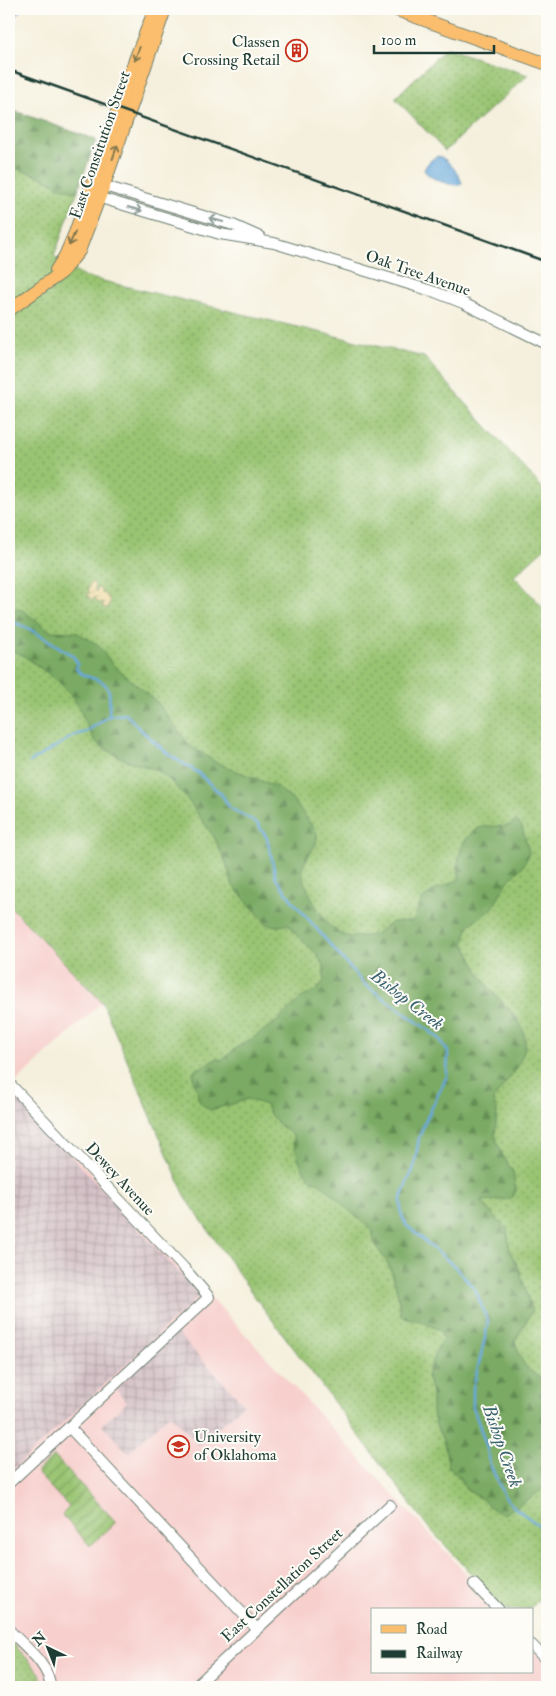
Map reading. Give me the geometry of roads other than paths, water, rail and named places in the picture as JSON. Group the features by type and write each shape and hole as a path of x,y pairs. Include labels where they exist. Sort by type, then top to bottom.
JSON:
{"main road":[{"name":"East Constitution Street","path":"98,184 136,58 155,9"},
{"name":"East Constitution Street","path":"9,310 61,273 79,251 93,196 165,9"},
{"path":"394,9 547,64"}],"street":[{"name":"Oak Tree Avenue","path":"98,184 233,225 274,243 435,292 463,303 547,344"},
{"name":"Oak Tree Avenue","path":"93,196 220,234 274,243"},
{"path":"187,224 189,213"},
{"name":"Dewey Avenue","path":"9,1083 209,1297 69,1427"},
{"path":"9,1099 17,1092"},
{"path":"9,1483 69,1427 257,1629"},
{"name":"East Constellation Street","path":"195,1687 390,1504"},
{"path":"474,1584 497,1608"},
{"path":"9,1630 44,1666 50,1678 50,1687"},
{"path":"534,1647 547,1661"}],"water":[{"path":"438,156 442,157 453,167 461,179 462,183 460,185 440,181 430,176 424,170 430,161"}],"waterway":[{"path":"9,22 21,9"},
{"name":"Bishop Creek","path":"9,622 32,630 73,656 78,664 76,668 80,672 99,680 107,686 109,692 109,716 126,714 168,754 197,772 222,795 230,808 257,823 267,838 276,878 291,899 364,984 440,1039 448,1052 447,1076 419,1138 414,1168 401,1198 401,1213 406,1225 454,1266 475,1289 488,1322 473,1388 473,1407 487,1448 490,1464 504,1496 515,1508 547,1531"},
{"path":"30,762 75,735 86,732 109,716"}],"railway":[{"path":"9,70 547,262"}],"place":[{"name":"Classen Crossing Retail","path":"296,51"},
{"name":"University of Oklahoma","path":"178,1446"}]}
